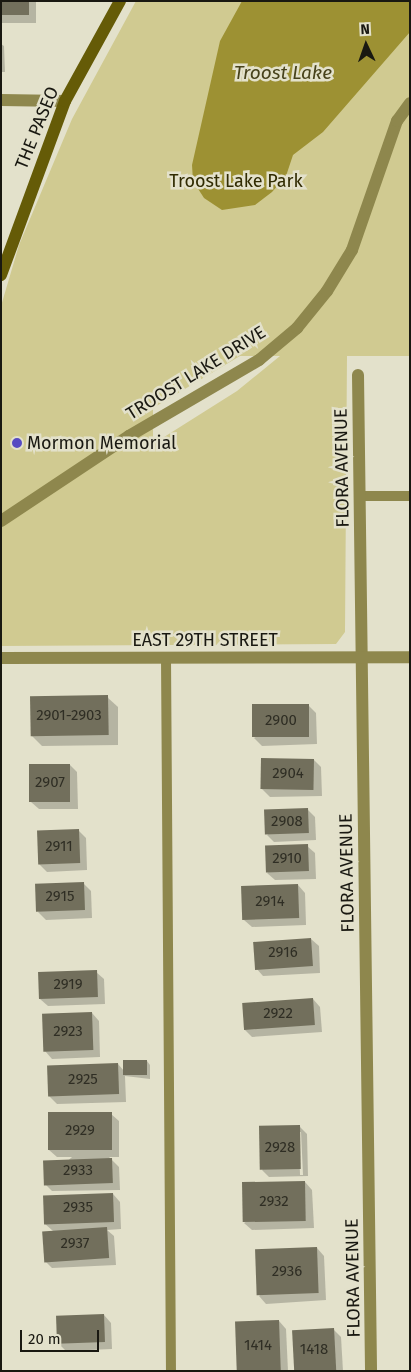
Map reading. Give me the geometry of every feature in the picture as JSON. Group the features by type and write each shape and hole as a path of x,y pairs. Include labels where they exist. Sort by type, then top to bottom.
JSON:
{"main road":[{"name":"THE PASEO","path":"1,275 65,101 120,1"}],"street":[{"path":"1,100 65,101"},
{"name":"TROOST LAKE DRIVE","path":"1,521 129,436 259,360 297,328 327,291 352,250 397,121 410,103"},
{"name":"FLORA AVENUE","path":"358,375 371,1371"},
{"name":"EAST 29TH STREET","path":"1,658 410,657"}],"lane":[{"path":"360,496 410,496"},
{"path":"166,658 171,1371"}],"green space":[{"name":"Troost Lake Park","path":"136,1 410,1 410,356 347,356 345,632 336,644 1,646 1,306 19,245 72,119","holes":["240,356 280,356 237,391 153,444 153,408"]}],"water":[{"name":"Troost Lake","path":"242,1 410,1 410,32 323,132 293,155 286,176 272,192 255,205 222,210 204,198 193,181 192,165 220,41"}],"building":[{"path":"1,1 29,1 29,15 1,15"},
{"path":"108,695 109,735 31,736 30,696"},
{"path":"252,704 309,704 309,737 252,737"},
{"path":"261,758 314,759 313,790 260,789"},
{"path":"29,764 70,764 70,802 29,802"},
{"path":"308,808 309,833 265,835 264,810"},
{"path":"79,829 80,863 38,864 37,830"},
{"path":"308,844 309,871 266,872 265,846"},
{"path":"84,882 85,910 36,912 35,884"},
{"path":"298,884 299,918 242,920 241,886"},
{"path":"311,938 313,966 255,970 253,942"},
{"path":"97,970 98,997 39,999 38,972"},
{"path":"313,998 315,1025 244,1030 242,1003"},
{"path":"92,1012 93,1050 43,1052 42,1014"},
{"path":"123,1060 147,1060 147,1075 123,1075"},
{"path":"118,1063 119,1094 48,1096 47,1065"},
{"path":"48,1112 112,1112 112,1150 48,1150"},
{"path":"300,1125 301,1169 260,1170 259,1126"},
{"path":"112,1158 113,1183 44,1185 43,1160"},
{"path":"305,1181 306,1221 243,1222 242,1182"},
{"path":"113,1193 114,1222 44,1224 43,1195"},
{"path":"107,1227 109,1258 44,1262 42,1232"},
{"path":"317,1247 319,1293 257,1295 255,1249"},
{"path":"104,1314 105,1342 57,1344 56,1316"},
{"path":"279,1320 281,1371 237,1371 235,1322"},
{"path":"334,1328 336,1371 294,1371 292,1330"}],"place":[{"name":"Mormon Memorial","path":"17,443"}]}
